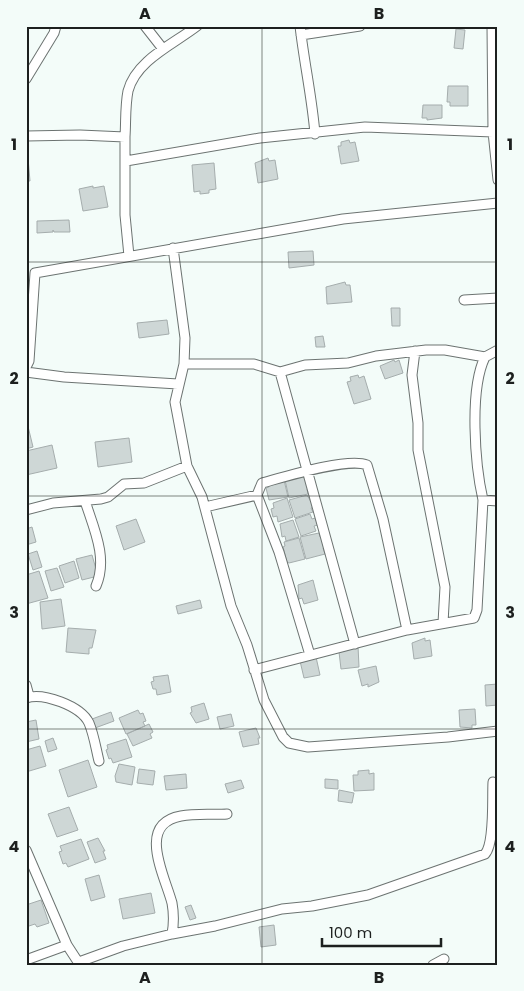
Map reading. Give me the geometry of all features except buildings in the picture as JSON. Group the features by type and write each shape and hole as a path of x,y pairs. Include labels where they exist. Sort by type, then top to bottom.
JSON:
{"street":[{"path":"26,78 54,33 56,26"},
{"path":"145,26 163,50"},
{"path":"129,256 125,215 125,137 129,89 143,66 197,26"},
{"path":"315,134 313,106 300,31 360,26"},
{"path":"492,26 496,101 493,132 498,180"},
{"path":"126,161 260,138 315,134 365,127 493,132"},
{"path":"26,136 80,134 125,137"},
{"path":"26,367 30,352 30,273 343,219 498,203"},
{"path":"173,248 186,338 184,364 174,402 187,466 205,507 231,606 247,644 264,700 283,737 289,743 308,747 448,737 498,731"},
{"path":"464,300 498,298"},
{"path":"184,364 254,364 280,372 305,365 348,363 376,356 415,351 445,350 485,357 498,350"},
{"path":"415,351 412,375 418,423 418,450 445,587 443,623"},
{"path":"254,670 407,630 474,618 477,613 483,500 476,426 477,377 485,357"},
{"path":"26,372 64,377 178,384"},
{"path":"280,372 290,415 308,471 355,644"},
{"path":"310,655 279,552 257,495 262,482 345,464 362,463 367,465 384,519 407,630"},
{"path":"26,510 53,503 108,497 124,484 144,483 187,466"},
{"path":"205,507 257,495"},
{"path":"483,500 498,501"},
{"path":"85,501 100,548 101,573 96,586"},
{"path":"26,685 28,697 59,700 74,709 88,721 99,762"},
{"path":"26,850 67,945 80,964 123,946 172,934 201,930 282,909 312,906 368,895 485,854 488,851 491,833 493,782"},
{"path":"172,934 174,917 156,850 156,834 165,822 180,816 228,814"},
{"path":"26,960 67,945"},
{"path":"433,965 444,958"}]}
